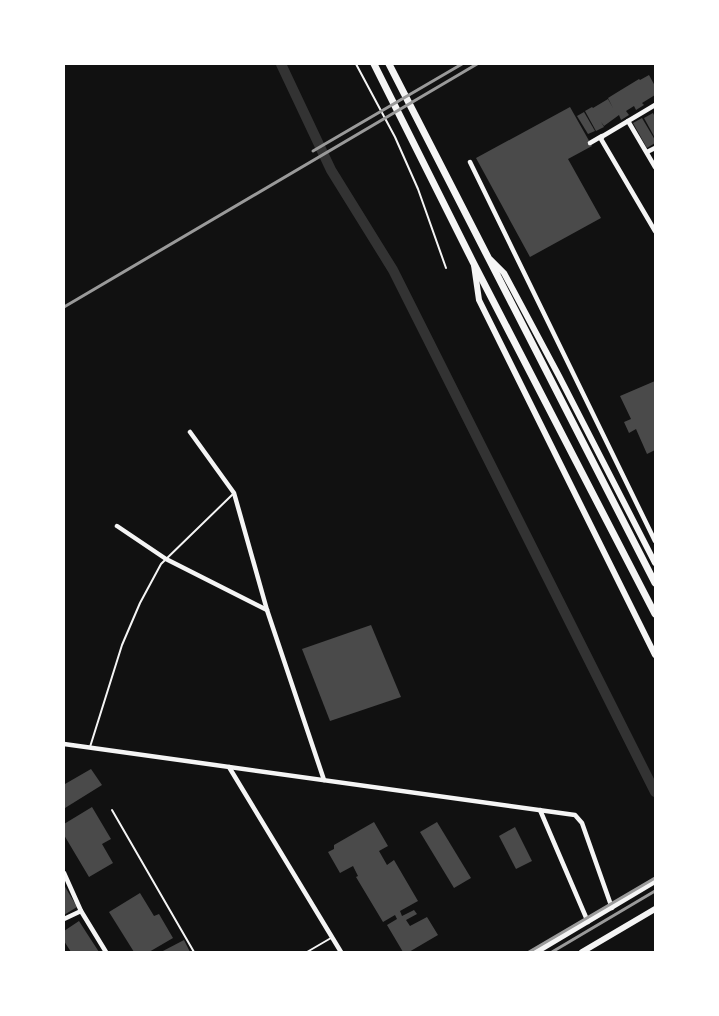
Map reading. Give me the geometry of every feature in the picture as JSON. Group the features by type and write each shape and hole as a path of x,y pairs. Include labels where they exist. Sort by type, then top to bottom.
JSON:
{"main road":[{"path":"389,64 655,583"},
{"path":"376,67 473,262 484,280 655,614"},
{"path":"490,259 504,273 655,563"},
{"path":"473,262 479,300 655,655"},
{"path":"536,952 655,881"},
{"path":"582,952 655,910"}],"street":[{"path":"590,143 655,105"},
{"path":"628,121 655,167"},
{"path":"603,136 602,142 655,232"},
{"path":"647,152 655,148"},
{"path":"470,162 655,540"},
{"path":"190,432 234,493 267,610 324,780"},
{"path":"117,526 166,559 267,610"},
{"path":"64,744 575,815 580,819 612,908"},
{"path":"229,767 341,952"},
{"path":"540,810 588,922"},
{"path":"64,874 66,882 81,911 106,952"},
{"path":"64,919 81,911"}],"lane":[{"path":"90,747 122,645 140,603 162,564 234,493"},
{"path":"112,810 194,952"},
{"path":"307,952 332,937"}],"path":[{"path":"356,64 395,137 418,189 446,268"}],"building":[{"path":"649,75 655,86 655,95 642,103 644,105 636,110 634,106 626,111 629,115 621,120 619,115 604,126 601,122 604,127 596,131 585,111 608,99 613,108 608,98"},
{"path":"570,107 592,146 568,159 601,218 530,257 476,158"},
{"path":"584,112 595,131 588,134 577,116"},
{"path":"653,113 655,117 655,138 644,118"},
{"path":"642,118 655,140 655,143 647,148 633,123"},
{"path":"655,381 655,450 647,454 636,429 629,433 624,422 631,419 620,396"},
{"path":"371,625 401,697 330,721 302,649"},
{"path":"91,769 102,785 65,808 64,781 65,784"},
{"path":"92,807 111,839 102,844 113,863 89,877 64,835 64,824"},
{"path":"374,822 388,846 379,851 387,865 394,860 418,901 400,911 402,916 414,910 417,914 406,920 410,926 427,917 438,935 409,952 403,952 387,925 397,919 395,915 383,922 356,877 358,876 353,866 340,873 328,852 334,849 334,845"},
{"path":"437,822 471,878 454,888 420,832"},
{"path":"515,827 532,861 516,869 499,836"},
{"path":"64,885 77,907 64,915"},
{"path":"140,893 154,916 159,914 173,938 149,952 134,952 109,912"},
{"path":"79,921 99,952 71,952 64,941 64,931"},
{"path":"184,940 190,952 161,952"}],"waterway":[{"path":"281,64 331,170 393,270 655,792"}],"railway":[{"path":"313,151 462,64"},
{"path":"64,307 477,64"},
{"path":"529,952 655,878"},
{"path":"552,952 655,891"}]}
